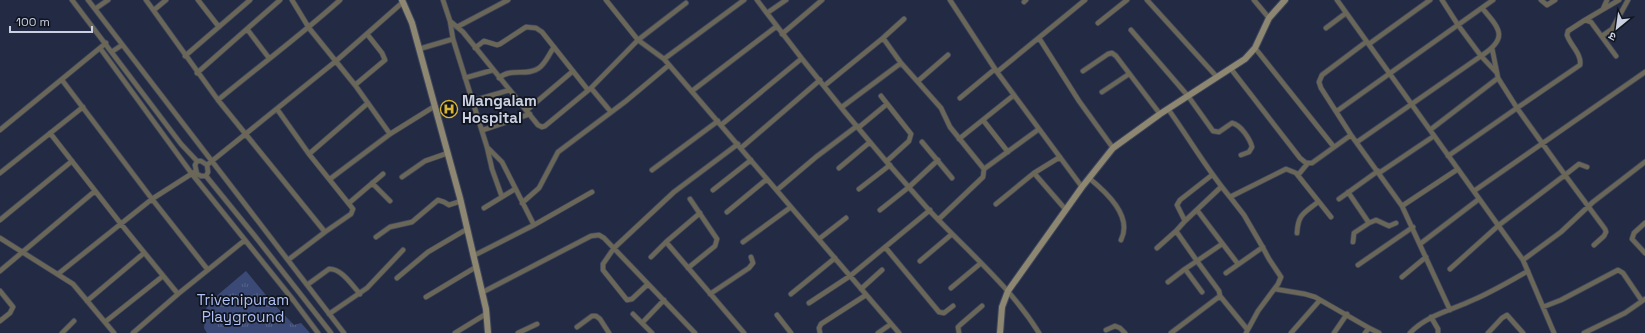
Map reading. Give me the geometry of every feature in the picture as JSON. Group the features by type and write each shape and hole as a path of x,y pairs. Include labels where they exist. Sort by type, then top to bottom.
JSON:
{"street":[{"path":"72,0 181,144 197,161 209,164"},
{"path":"88,0 209,164 288,260 344,333"},
{"path":"95,9 108,0"},
{"path":"146,0 197,73 325,232"},
{"path":"154,10 166,0"},
{"path":"206,0 199,2 219,27"},
{"path":"185,56 250,0"},
{"path":"197,73 280,0"},
{"path":"292,0 309,28 355,85 390,134"},
{"path":"218,100 269,58 309,28 340,0"},
{"path":"443,0 450,21 453,39 472,101 483,130 492,169 502,197"},
{"path":"606,0 638,40 664,59 899,333"},
{"path":"664,59 744,0"},
{"path":"757,0 801,59 870,142 938,219 1008,291 1039,333"},
{"path":"767,13 786,0"},
{"path":"782,34 822,0"},
{"path":"950,0 996,71 1082,187"},
{"path":"960,98 1039,38 1085,0"},
{"path":"1098,23 1127,0"},
{"path":"1254,0 1268,18"},
{"path":"1000,333 1002,307 1008,291 1082,187 1114,148 1160,114 1245,59 1255,48 1268,18 1285,0"},
{"path":"1337,0 1523,260 1554,333"},
{"path":"1430,0 1423,2 1322,75 1319,82 1321,88 1351,134 1402,206 1450,310"},
{"path":"1442,0 1458,25 1497,76 1606,232 1604,236 1594,245"},
{"path":"1337,111 1493,0"},
{"path":"1541,0 1547,5 1555,0"},
{"path":"1603,9 1607,0"},
{"path":"1448,156 1580,64 1580,59 1567,35 1568,31 1619,0"},
{"path":"1602,36 1612,29 1628,0"},
{"path":"206,176 209,164 336,61 403,1 412,22 461,201 473,256 483,292 488,333"},
{"path":"457,27 504,1"},
{"path":"1150,1 1217,77"},
{"path":"450,21 475,48 529,112 538,125 542,127 590,89 638,40 686,4"},
{"path":"1357,142 1492,48 1498,40 1499,31 1482,8"},
{"path":"1326,28 1346,13"},
{"path":"824,86 904,19"},
{"path":"1585,20 1591,22 1616,56"},
{"path":"475,48 484,41 497,46 518,31 530,26 542,32 574,71 611,112"},
{"path":"692,91 776,26"},
{"path":"247,29 269,58"},
{"path":"1131,30 1188,96 1213,131 1219,132 1232,123 1239,127 1252,147 1249,152 1241,155"},
{"path":"355,85 385,60 382,53 366,34"},
{"path":"883,38 901,62 941,108 950,127 984,170"},
{"path":"1039,38 1079,101 1114,148"},
{"path":"419,49 453,39"},
{"path":"0,130 106,43"},
{"path":"112,51 122,45"},
{"path":"499,78 509,72 528,72 537,69 545,61 554,47"},
{"path":"100,48 245,240 318,333"},
{"path":"1255,48 1334,147"},
{"path":"1492,48 1497,76"},
{"path":"918,82 948,54"},
{"path":"1083,71 1108,54 1116,56 1160,114"},
{"path":"652,170 719,123 801,59"},
{"path":"842,107 901,62"},
{"path":"522,203 539,188 558,152 611,112 669,65"},
{"path":"1231,69 1300,158 1308,164"},
{"path":"465,78 493,70"},
{"path":"483,130 529,112 574,71"},
{"path":"1474,191 1645,72"},
{"path":"1102,92 1129,74"},
{"path":"1430,130 1497,76"},
{"path":"62,80 208,270"},
{"path":"648,284 629,300 625,298 603,270 603,264 614,248 674,192 739,146 820,80"},
{"path":"472,101 510,90"},
{"path":"959,139 1014,95"},
{"path":"859,189 888,163 909,141 911,134 881,96"},
{"path":"309,154 368,103"},
{"path":"777,190 816,157 887,104"},
{"path":"330,179 390,134 435,106"},
{"path":"0,173 82,107"},
{"path":"276,109 353,210 351,214 288,260"},
{"path":"1168,109 1221,187 1244,215 1281,277 1275,289 1258,311 1246,331 1220,296 1219,290 1176,231"},
{"path":"983,120 1008,152"},
{"path":"938,219 983,177 984,170 1039,129"},
{"path":"50,132 121,224 178,294"},
{"path":"1298,175 1308,164 1312,163 1351,134"},
{"path":"1339,199 1434,136"},
{"path":"839,168 870,142"},
{"path":"922,142 952,178"},
{"path":"487,147 502,162 534,226"},
{"path":"402,177 425,161 448,153"},
{"path":"996,204 1034,173 1060,157"},
{"path":"714,190 751,160"},
{"path":"880,210 909,187 938,160"},
{"path":"1,216 72,161"},
{"path":"58,274 152,199 194,172 197,161"},
{"path":"1523,260 1561,232 1589,206 1645,162"},
{"path":"1450,269 1499,225 1565,175 1580,164 1587,166"},
{"path":"1402,206 1458,169"},
{"path":"1230,197 1282,170 1290,170 1298,175 1331,217"},
{"path":"194,172 201,176 206,176 331,333"},
{"path":"1034,173 1066,210"},
{"path":"349,203 383,174"},
{"path":"1185,221 1177,208 1178,203 1212,174"},
{"path":"1089,178 1110,198 1122,216 1124,230 1121,240"},
{"path":"727,212 767,179"},
{"path":"372,183 390,201"},
{"path":"1157,248 1221,187"},
{"path":"484,208 515,189"},
{"path":"0,271 95,191"},
{"path":"473,256 534,226 592,192"},
{"path":"1348,192 1369,223"},
{"path":"688,268 717,243 716,237 690,199"},
{"path":"1420,244 1479,199"},
{"path":"376,237 390,228 412,222 438,200 441,200 449,205 461,201"},
{"path":"1297,233 1300,217 1318,202"},
{"path":"743,242 791,207"},
{"path":"809,303 850,276 930,210"},
{"path":"1197,210 1238,264"},
{"path":"651,257 700,213"},
{"path":"819,239 846,218"},
{"path":"1353,242 1354,233 1369,223 1376,220 1388,226 1396,223"},
{"path":"1645,223 1634,233 1632,239 1645,253"},
{"path":"1358,265 1412,227"},
{"path":"397,278 428,252 467,229"},
{"path":"920,261 952,234"},
{"path":"483,292 594,235 599,235 614,248 695,333"},
{"path":"0,238 73,284 114,333"},
{"path":"134,333 178,294 245,240"},
{"path":"666,242 744,333"},
{"path":"1168,282 1222,244"},
{"path":"885,247 938,312 944,312 953,306"},
{"path":"1226,273 1263,247"},
{"path":"329,314 360,294 403,250"},
{"path":"87,300 144,253"},
{"path":"1402,276 1426,256"},
{"path":"710,294 749,268 753,263 750,257"},
{"path":"790,294 834,258"},
{"path":"951,288 981,263"},
{"path":"426,297 476,267"},
{"path":"307,285 332,269 339,272 360,294"},
{"path":"1185,269 1202,292"},
{"path":"861,289 882,270"},
{"path":"1543,307 1561,300 1618,270 1644,300 1625,313 1584,333"},
{"path":"1410,333 1431,317 1495,290 1528,271"},
{"path":"105,322 163,276"},
{"path":"1275,289 1305,294 1320,300 1379,333"},
{"path":"0,291 13,308 10,313 0,321"},
{"path":"820,333 819,328 821,324 866,295"},
{"path":"1170,333 1220,296"},
{"path":"642,323 664,300"},
{"path":"1291,333 1320,300"},
{"path":"959,333 958,327 982,306"},
{"path":"455,333 486,314"},
{"path":"633,314 652,333"},
{"path":"1334,333 1347,314"},
{"path":"776,315 791,333"},
{"path":"1488,333 1502,318 1507,315 1523,333"},
{"path":"577,327 592,316 596,316 600,319 609,333"},
{"path":"1431,317 1438,329 1438,333"},
{"path":"62,333 74,321"},
{"path":"518,333 537,324"},
{"path":"878,333 891,324"},
{"path":"1106,330 1115,326 1120,328 1125,333"},
{"path":"1366,333 1369,328"}],"green space":[{"name":"Trivenipuram Playground","path":"246,271 270,300 294,325 301,323 310,333 207,333 204,328 207,304"}],"place":[{"name":"Mangalam Hospital","path":"449,109"}]}
